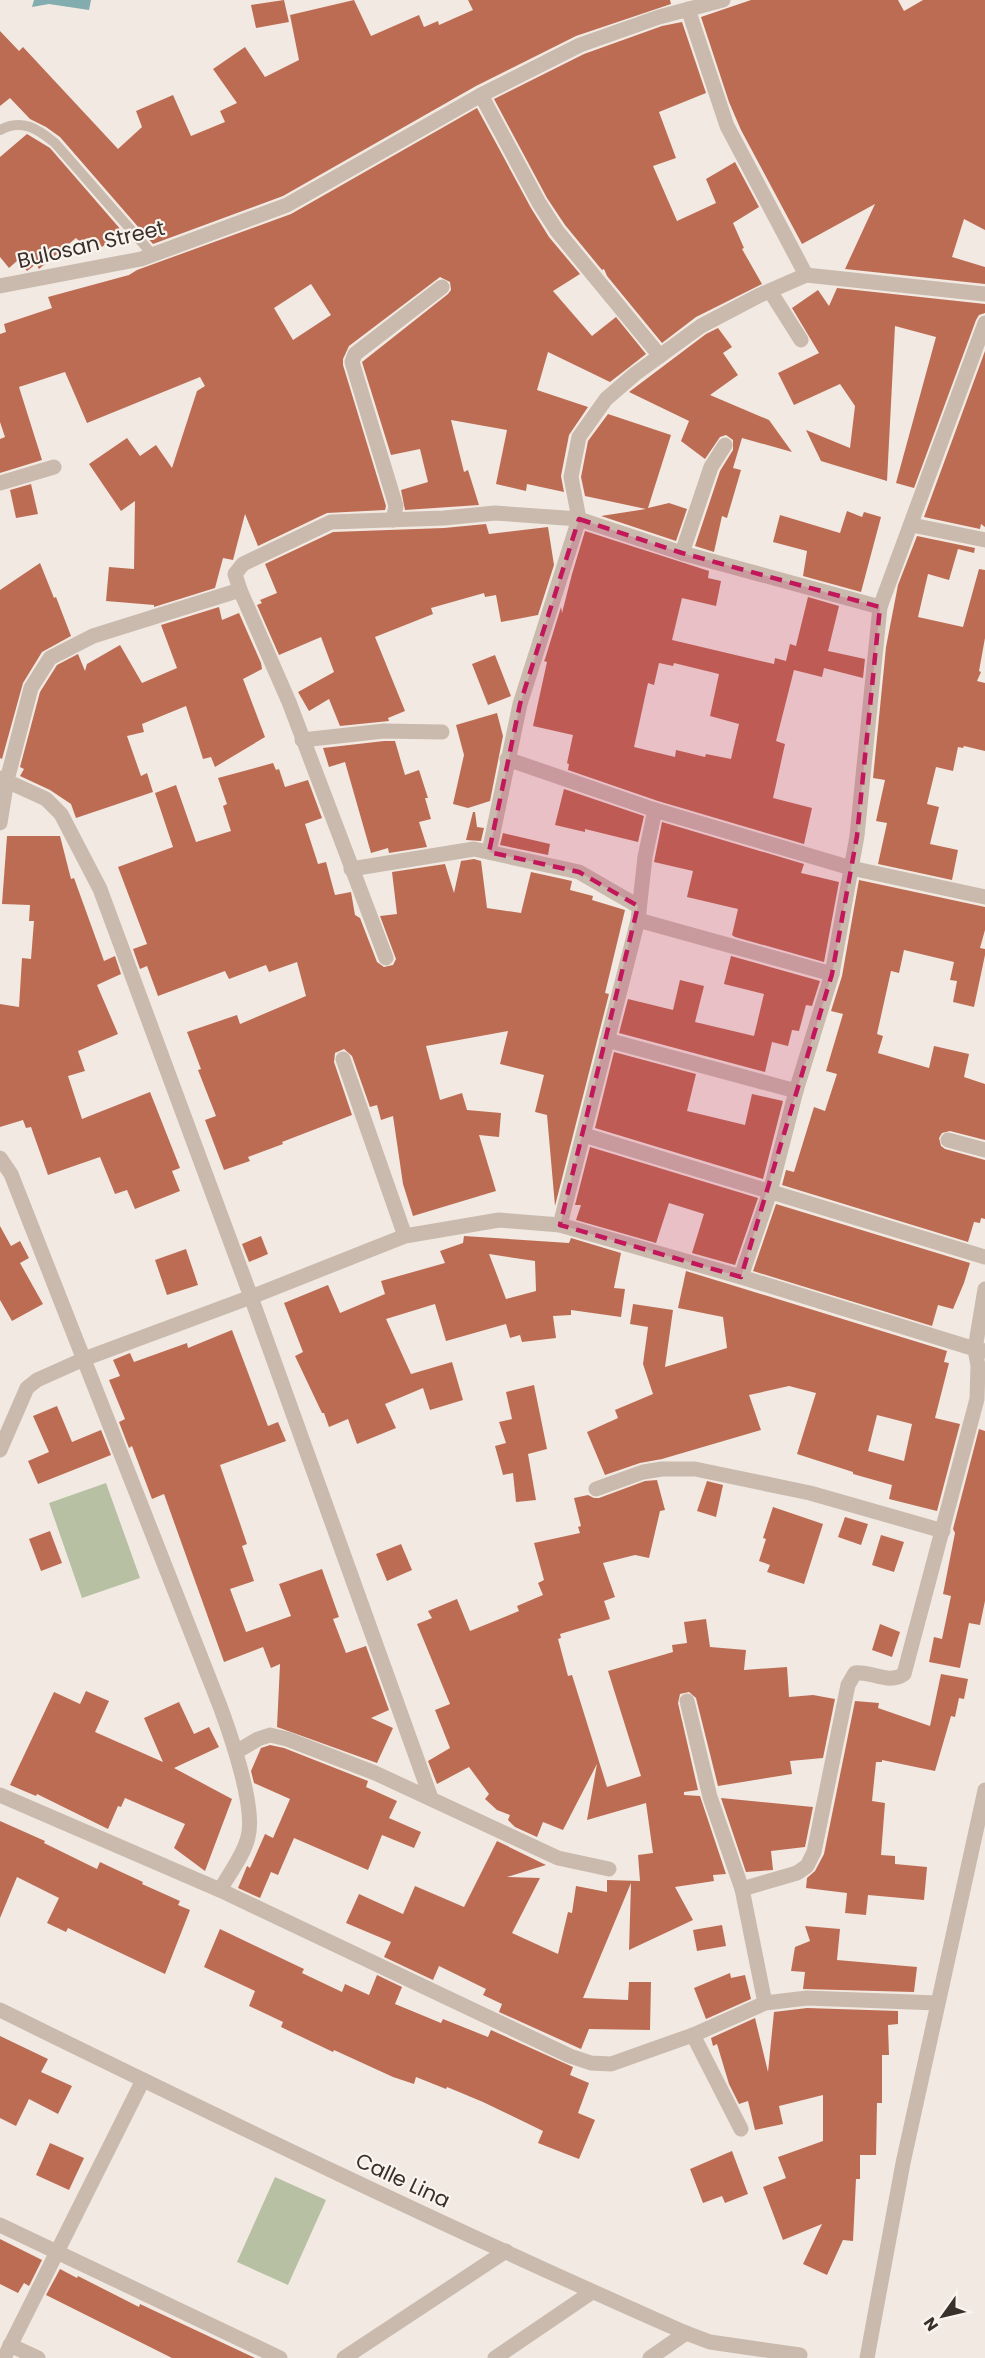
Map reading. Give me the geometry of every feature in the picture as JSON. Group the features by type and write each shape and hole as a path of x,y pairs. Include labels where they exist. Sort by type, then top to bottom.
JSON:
{"street":[{"name":"Bulosan Street","path":"0,286 141,260 287,205 481,95 580,45 619,30 723,0"},
{"path":"688,9 727,126 806,275"},
{"path":"481,95 539,203 557,231 660,356"},
{"path":"489,852 520,704 579,519 571,477 579,437 606,399 701,326 806,275 985,294"},
{"path":"393,520 396,506 352,362 355,354 442,287"},
{"path":"770,291 801,340"},
{"path":"741,1277 770,1192 796,1091 832,974 857,836 880,607 985,323"},
{"path":"682,553 711,467 725,445"},
{"path":"0,483 54,467"},
{"path":"386,958 289,702 240,590 235,574 243,564 331,522 444,518 495,513 579,519 682,553 880,607"},
{"path":"912,525 985,540"},
{"path":"0,823 3,779 31,688 50,658 93,636 240,590"},
{"path":"302,740 384,731 442,732"},
{"path":"507,759 655,810 851,868 985,897"},
{"path":"3,779 46,799 61,814 100,890 251,1297 432,1798"},
{"path":"560,1225 638,913 645,857 655,810"},
{"path":"351,869 474,849 489,852 579,872 638,913 832,974"},
{"path":"607,1040 796,1091"},
{"path":"343,1059 405,1236"},
{"path":"584,1135 985,1257"},
{"path":"948,1140 985,1150"},
{"path":"0,1158 11,1174 236,1752 251,1820 248,1839 220,1890"},
{"path":"0,1450 27,1388 37,1380 84,1359 251,1297 405,1236 499,1220 560,1225 980,1350"},
{"path":"742,1889 797,1873 807,1866 814,1852 848,1685 855,1673 863,1672 892,1680 904,1674 977,1399 985,1289"},
{"path":"596,1489 643,1472 662,1469 695,1469 810,1493 943,1531"},
{"path":"687,1701 710,1797 742,1889 765,2003"},
{"path":"236,1752 270,1735 286,1739 432,1798 558,1858 609,1869"},
{"path":"867,2358 903,2163 985,1790"},
{"path":"0,1795 220,1890 570,2056 591,2063 611,2064 693,2035 765,2003 807,1998 937,2003"},
{"name":"Calle Lina","path":"0,2010 592,2292 710,2342 800,2355"},
{"path":"693,2035 741,2129"},
{"path":"38,2358 7,2352 143,2080"},
{"path":"0,2225 280,2358"},
{"path":"344,2358 506,2252"},
{"path":"495,2358 592,2292"},
{"path":"650,2358 686,2332"}],"lane":[{"path":"0,130 16,124 26,124 41,132 55,144 153,255"}],"highlighted area":[{"path":"579,519 682,553 880,607 857,836 832,974 741,1277 560,1225 638,906 579,872 489,852 520,704"}],"green space":[{"path":"106,1483 140,1578 82,1598 49,1503"},
{"path":"275,2177 326,2200 288,2285 237,2262"}],"water":[{"path":"34,0 91,0 89,10 49,4 32,7"}],"building":[{"path":"284,0 289,22 256,28 251,5"},
{"path":"354,0 371,36 419,15 424,27 438,21 439,25 473,10 468,0 670,0 671,4 576,36 476,86 283,196 153,244 60,137 30,119 10,98 0,106 0,31 19,51 23,47 118,149 142,127 136,111 173,95 191,136 225,122 220,111 237,103 213,69 245,47 265,77 299,60 290,15"},
{"path":"751,0 898,0 904,11 923,0 985,0 985,230 964,219 952,257 985,267 985,284 845,269 875,204 802,244 741,130 729,102 701,17"},
{"path":"682,22 706,93 659,112 676,158 653,166 677,221 716,203 706,179 735,162 759,207 733,223 744,248 742,249 762,284 696,317 662,343 607,276 604,269 602,270 565,225 547,198 494,99 584,54 662,26"},
{"path":"477,108 531,208 549,237 580,274 553,291 592,336 616,317 646,354 610,382 548,352 537,390 588,407 569,435 561,476 564,492 527,484 526,491 496,484 507,430 451,420 464,472 468,470 479,505 405,510 401,490 428,482 420,449 391,455 362,362 448,294 451,290 450,282 440,277 349,346 343,359 386,506 385,510 327,513 258,546 245,514 233,560 223,558 215,588 154,607 154,605 106,601 109,567 134,569 135,501 121,511 89,464 127,438 140,456 156,445 172,468 197,391 205,386 200,377 87,423 65,372 19,387 42,460 0,473 0,439 5,437 0,422 0,334 6,332 4,324 52,308 48,297 129,275 137,270 291,214","holes":["311,284 331,315 293,340 274,308"]},
{"path":"27,134 50,148 122,231 102,247 95,237 84,246 76,238 39,269 36,264 27,271 18,260 9,268 0,257 0,157"},
{"path":"837,288 985,304 985,313 979,315 976,320 914,488 896,483 936,337 895,326 887,481 821,461 806,430 850,448 855,406 840,384 794,405 778,373 819,353 792,308 818,290 829,306"},
{"path":"718,328 732,347 723,353 738,375 710,395 769,420 792,452 742,438 733,468 741,470 727,518 722,516 714,552 695,546 720,471 733,450 733,440 726,435 720,437 705,459 681,441 689,421 629,392 706,334"},
{"path":"985,351 985,527 981,524 980,529 924,517"},
{"path":"608,414 671,435 648,508 669,503 687,509 676,541 601,516 646,509 585,496 581,477 588,441"},
{"path":"31,484 38,514 16,518 10,490"},
{"path":"847,511 862,517 864,512 881,517 861,592 803,576 807,551 773,542 780,515 840,533"},
{"path":"486,524 489,534 548,527 554,565 538,615 501,622 496,595 485,597 484,593 431,608 433,614 375,637 405,711 388,718 389,721 340,726 329,699 309,711 298,692 334,672 321,637 279,655 257,605 262,603 260,600 277,593 265,564 333,532 444,528"},
{"path":"585,531 709,571 708,578 721,581 716,606 682,598 672,640 774,664 775,658 786,661 790,644 796,646 808,597 839,606 828,651 865,659 863,678 824,668 822,677 794,670 776,741 785,744 773,798 812,808 804,844 658,801 568,770 569,764 567,763 573,735 533,726 547,662 544,661 561,607 562,613","holes":["659,663 673,666 674,663 719,674 710,716 739,724 731,759 706,754 705,757 676,750 675,757 634,747 648,683 654,685"]},
{"path":"917,536 975,548 974,553 958,549 949,580 928,574 918,617 963,627 979,569 985,570 985,638 979,671 981,672 977,681 985,683 985,751 964,746 963,748 958,747 953,771 936,767 927,804 939,807 930,844 958,850 952,880 878,864 887,823 876,821 885,780 873,778 886,647 898,585"},
{"path":"40,563 71,636 42,652 23,683 2,759 0,758 0,590"},
{"path":"219,607 222,620 239,613 261,663 262,669 243,679 265,737 215,767 211,757 203,759 186,706 142,724 144,732 127,736 141,776 147,773 153,792 76,818 71,804 50,790 20,776 24,769 20,767 40,692 57,665 78,654 85,671 87,664 120,645 142,683 177,668 161,625"},
{"path":"495,655 511,696 488,705 472,664"},
{"path":"497,713 503,736 490,801 468,808 453,804 464,755 456,725"},
{"path":"395,741 405,775 419,770 428,798 425,798 431,819 419,822 427,847 389,853 388,848 371,853 345,762 329,767 323,748"},
{"path":"273,763 276,770 279,769 285,787 308,780 322,818 305,824 318,864 326,862 335,895 351,892 355,915 360,918 377,962 384,967 393,965 396,959 380,916 397,914 392,872 445,864 454,893 461,861 474,859 481,861 487,908 521,913 531,872 572,881 570,890 593,896 592,900 625,910 605,993 609,994 555,1206 547,1115 535,1112 544,1075 500,1064 508,1031 426,1046 440,1100 462,1093 467,1110 501,1113 499,1137 479,1135 496,1191 413,1216 403,1184 393,1116 381,1120 377,1105 370,1107 352,1056 344,1049 335,1053 334,1062 352,1115 282,1142 283,1144 248,1157 250,1161 224,1170 205,1120 216,1116 198,1070 201,1069 187,1032 237,1015 240,1024 306,996 297,962 269,972 266,965 229,979 225,971 158,996 147,966 140,969 133,949 147,944 118,867 173,847 155,793 176,785 196,842 231,831 223,806 227,804 218,778"},
{"path":"564,789 644,816 638,842 585,829 585,832 555,825"},
{"path":"473,812 475,812 477,827 484,828 481,841 466,840"},
{"path":"662,822 804,864 801,873 839,882 824,962 735,937 732,935 738,909 687,897 693,871 654,862"},
{"path":"503,833 550,844 548,855 500,845"},
{"path":"7,836 60,836 71,879 74,878 104,961 115,956 121,974 97,985 118,1034 78,1051 85,1071 68,1076 82,1119 150,1092 180,1168 172,1171 180,1191 135,1209 127,1190 115,1194 100,1157 48,1175 31,1127 26,1128 23,1120 0,1127 0,1004 19,1007 22,958 31,959 34,921 29,921 30,905 2,904"},
{"path":"859,880 985,907 985,930 980,948 985,949 985,955 974,1007 953,1002 957,981 950,980 954,962 904,950 899,973 891,971 877,1034 883,1036 878,1053 929,1068 934,1046 969,1054 964,1077 985,1084 985,1140 950,1131 942,1133 939,1138 941,1146 945,1149 985,1160 985,1219 981,1218 980,1223 974,1222 968,1242 782,1185 786,1170 794,1172 814,1107 825,1111 837,1074 826,1071 843,1014 831,1011 842,976"},
{"path":"731,956 820,981 812,1006 806,1005 799,1031 792,1030 788,1046 772,1042 765,1072 619,1033 628,999 673,1010 680,980 704,986 695,1022 754,1036 764,994 724,984"},
{"path":"614,1052 696,1074 687,1111 745,1125 752,1094 783,1101 763,1179 595,1128"},
{"path":"590,1147 758,1198 735,1265 692,1253 704,1214 669,1203 656,1243 576,1220 581,1205 575,1205"},
{"path":"776,1204 970,1263 953,1309 938,1305 932,1326 753,1271"},
{"path":"0,1226 11,1246 20,1241 29,1258 20,1263 43,1304 12,1321 0,1300"},
{"path":"261,1236 268,1254 249,1262 242,1244"},
{"path":"464,1236 569,1243 571,1238 621,1253 614,1288 625,1289 621,1317 571,1310 571,1315 553,1316 556,1338 522,1342 520,1335 510,1338 506,1324 446,1341 435,1304 386,1319 411,1374 452,1362 463,1400 430,1410 423,1388 385,1404 396,1428 357,1444 348,1419 329,1427 295,1356 303,1352 284,1303 328,1285 340,1313 385,1294 381,1281 445,1263 440,1251 463,1243","holes":["489,1254 535,1261 536,1291 506,1299"]},
{"path":"186,1249 198,1285 167,1295 155,1260"},
{"path":"686,1271 947,1351 944,1362 949,1363 935,1418 960,1424 937,1511 889,1499 892,1485 797,1454 816,1393 789,1386 749,1395 761,1430 662,1459 640,1463 605,1475 587,1432 618,1418 615,1410 653,1394 643,1364 648,1327 630,1324 633,1304 673,1310 665,1367 727,1348 723,1317 678,1308","holes":["877,1415 912,1424 904,1461 868,1451"]},
{"path":"232,1330 268,1426 278,1422 286,1441 220,1465 247,1544 242,1546 254,1581 230,1589 246,1632 291,1616 279,1584 322,1569 339,1617 333,1619 346,1653 366,1646 389,1710 371,1718 393,1728 377,1763 277,1727 280,1664 271,1668 263,1647 224,1662 164,1494 152,1499 132,1446 129,1448 119,1422 125,1419 109,1380 120,1376 113,1360 130,1353 134,1362 187,1343 188,1348"},
{"path":"534,1385 547,1449 528,1454 536,1500 516,1502 513,1473 503,1475 495,1446 506,1443 499,1422 512,1419 506,1392"},
{"path":"57,1406 72,1442 101,1430 111,1455 38,1484 28,1461 49,1452 33,1416"},
{"path":"979,1429 985,1431 985,1601 980,1625 969,1623 960,1668 929,1662 934,1637 942,1639 951,1596 943,1594 955,1533 953,1529"},
{"path":"657,1480 665,1510 660,1511 649,1558 635,1555 603,1563 615,1597 604,1601 610,1619 560,1634 561,1638 558,1639 568,1676 572,1675 607,1787 641,1776 608,1671 673,1652 672,1645 687,1643 684,1622 706,1619 710,1647 746,1650 744,1670 787,1667 789,1697 813,1695 835,1699 823,1758 790,1761 792,1774 718,1786 696,1698 689,1692 680,1694 678,1703 698,1790 684,1792 684,1795 700,1796 726,1874 713,1875 714,1881 675,1887 693,1920 629,1950 631,1883 583,1998 628,2000 629,1982 651,1982 650,2030 589,2029 581,2049 499,2012 502,2004 483,1995 486,1989 439,1966 433,1980 384,1957 391,1942 346,1923 359,1894 403,1914 415,1886 464,1907 497,1841 546,1865 507,1877 540,1878 512,1933 558,1954 568,1912 572,1913 576,1886 607,1892 607,1880 640,1881 638,1855 653,1853 646,1803 587,1820 597,1764 563,1830 543,1822 537,1837 515,1827 508,1820 510,1815 497,1810 485,1799 489,1794 469,1767 437,1784 428,1761 450,1748 435,1710 450,1704 417,1624 432,1618 428,1611 457,1599 470,1631 519,1611 517,1606 543,1595 538,1583 544,1580 534,1543 580,1533 578,1527 581,1526 574,1498 588,1495 599,1498 645,1481"},
{"path":"707,1481 723,1485 716,1517 697,1511"},
{"path":"773,1507 823,1524 804,1584 767,1572 770,1565 759,1561 766,1539 763,1538"},
{"path":"845,1517 868,1524 861,1545 838,1537"},
{"path":"50,1531 62,1563 41,1571 29,1539"},
{"path":"881,1535 904,1542 894,1572 872,1565"},
{"path":"401,1544 412,1570 387,1581 376,1554"},
{"path":"880,1624 900,1632 892,1657 872,1650"},
{"path":"941,1674 968,1679 964,1699 959,1698 955,1717 951,1716 935,1771 882,1760 882,1762 876,1762 872,1801 885,1803 881,1855 895,1856 895,1864 927,1867 924,1900 868,1895 866,1915 845,1913 847,1893 806,1888 807,1878 815,1871 824,1854 855,1701 879,1703 878,1708 930,1726"},
{"path":"86,1691 109,1701 95,1732 163,1762 144,1718 179,1702 194,1734 209,1727 219,1747 174,1768 232,1799 205,1871 174,1848 185,1824 125,1798 121,1807 118,1806 108,1829 37,1794 36,1796 10,1785 54,1692 80,1704"},
{"path":"270,1745 284,1748 368,1781 366,1787 397,1801 389,1818 421,1832 414,1848 382,1835 368,1870 294,1838 278,1875 271,1872 260,1898 238,1888 265,1834 273,1838 290,1799 254,1783 251,1771 261,1748"},
{"path":"721,1798 813,1807 805,1847 771,1851 773,1870 746,1872"},
{"path":"0,1821 45,1841 44,1843 97,1869 100,1862 143,1882 142,1884 180,1901 178,1905 190,1910 165,1974 68,1928 66,1932 47,1923 59,1898 17,1877 0,1918"},
{"path":"722,1925 726,1946 697,1951 693,1930"},
{"path":"805,1926 840,1929 837,1960 917,1967 914,1992 803,1989 805,1972 791,1971 795,1947 810,1941"},
{"path":"220,1929 304,1969 302,1973 342,1992 345,1984 369,1995 377,1975 402,1987 395,2004 441,2023 443,2019 488,2037 491,2030 573,2067 570,2075 589,2083 578,2113 595,2120 579,2159 538,2143 543,2131 483,2102 416,2077 414,2084 393,2077 281,2027 283,2022 249,2006 255,1991 204,1967"},
{"path":"730,1973 731,1978 745,1975 751,1999 706,2019 694,1988"},
{"path":"807,2008 898,2011 898,2024 888,2025 889,2055 882,2055 882,2103 877,2103 876,2155 860,2155 860,2179 856,2179 853,2241 843,2240 827,2275 803,2264 822,2224 783,2240 763,2187 786,2178 778,2157 823,2141 823,2095 779,2106 783,2124 755,2130 748,2101 739,2104 729,2084 717,2044 713,2046 711,2038 755,2018 768,2072 774,2012"},
{"path":"0,2036 48,2059 41,2072 72,2086 58,2114 29,2099 16,2126 0,2118"},
{"path":"50,2143 84,2158 69,2190 36,2175"},
{"path":"732,2151 748,2194 725,2203 722,2196 703,2203 690,2169"},
{"path":"0,2239 42,2260 29,2286 24,2283 18,2293 0,2284"},
{"path":"60,2269 255,2358 172,2358 46,2295"}]}
